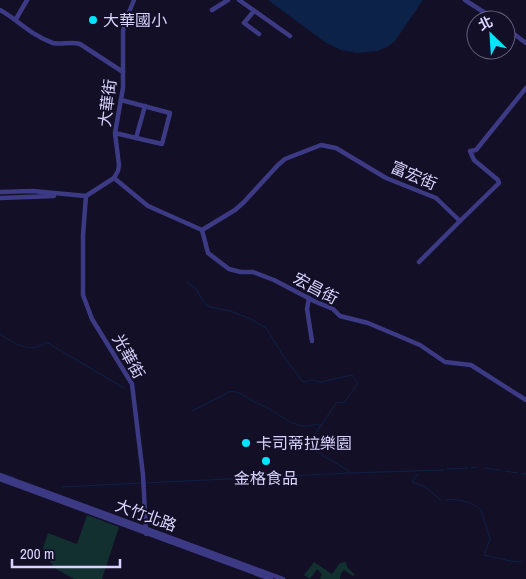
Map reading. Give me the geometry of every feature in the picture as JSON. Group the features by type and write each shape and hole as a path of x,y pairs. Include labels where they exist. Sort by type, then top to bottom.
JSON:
{"street":[{"path":"16,19 27,0"},
{"name":"大華街","path":"114,178 119,165 115,133 121,100 123,31 134,0"},
{"path":"212,10 228,0"},
{"path":"239,0 290,36"},
{"path":"465,0 480,10"},
{"path":"0,10 16,19 28,31 54,43 80,44 123,72"},
{"path":"254,10 244,23 259,34"},
{"path":"419,262 499,183 498,180 474,160 470,152 476,150 526,88"},
{"path":"115,133 162,144 170,113 121,100"},
{"path":"136,138 144,106"},
{"name":"富宏街","path":"202,230 240,206 285,159 321,145 336,148 386,178 436,198 460,220"},
{"path":"0,192 33,192 86,196 114,178 148,206 202,230"},
{"path":"0,198 66,195"},
{"name":"光華街","path":"86,196 83,235 83,295 92,319 132,384 142,459 146,531"},
{"name":"宏昌街","path":"202,230 208,253 229,269 253,272 274,280 333,309 340,316 368,323 420,345 445,362 471,365 526,400"},
{"path":"309,298 307,309 312,341"},
{"name":"大竹北路","path":"0,475 271,579"},
{"name":"大竹北路","path":"0,479 283,579"}],"green space":[{"path":"87,515 119,527 102,579 74,579 56,569 43,553 48,533 77,544"},
{"path":"314,562 332,574 340,563 346,562 347,567 355,575 353,576 344,570 341,573 340,579 320,579 322,574 317,569 310,579 304,575"}],"water":[{"path":"268,0 423,0 395,41 377,51 357,53 341,50 325,42"}],"waterway":[{"path":"145,483 349,473 349,471 307,446 337,402 344,403 358,383 352,375 321,382 312,380 303,382 266,328 251,319 230,311 210,307 205,304 196,289 187,282"},
{"path":"0,334 17,344 29,348 41,346 46,342 124,388"},
{"path":"192,411 229,392 236,392 297,425 310,426 316,424 321,426"},
{"path":"471,468 476,467"},
{"path":"447,469 468,468"},
{"path":"484,468 500,470"},
{"path":"350,473 444,470"},
{"path":"505,471 518,473"},
{"path":"0,473 15,477"},
{"path":"418,474 412,482 425,487 441,500"},
{"path":"62,487 141,483"},
{"path":"446,500 465,501 481,510 490,539 484,555 521,562"}],"place":[{"name":"大華國小","path":"93,20"},
{"name":"卡司蒂拉樂園","path":"246,443"},
{"name":"金格食品","path":"266,461"}]}
